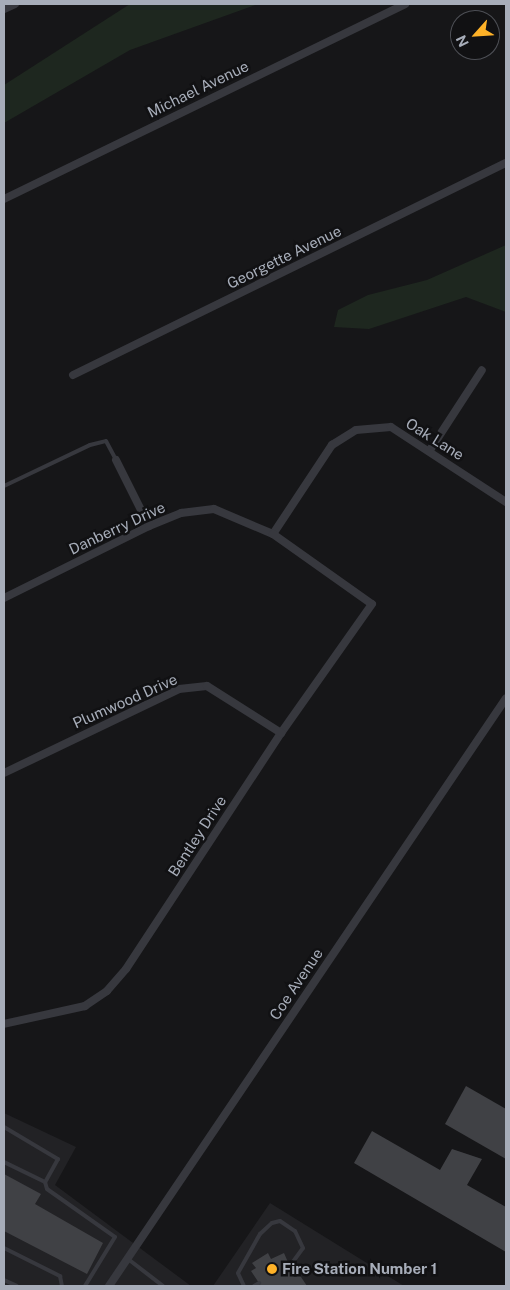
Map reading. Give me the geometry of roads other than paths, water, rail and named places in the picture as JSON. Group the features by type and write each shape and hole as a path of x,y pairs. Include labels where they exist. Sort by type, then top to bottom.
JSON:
{"street":[{"path":"4,9 15,4"},
{"name":"Michael Avenue","path":"4,198 404,4"},
{"name":"Georgette Avenue","path":"73,375 506,163"},
{"path":"430,450 482,370"},
{"name":"Oak Lane","path":"273,534 332,445 356,430 391,427 430,450 506,502"},
{"path":"116,460 149,526"},
{"name":"Danberry Drive","path":"4,598 149,526 181,513 214,509 273,534 372,604"},
{"name":"Bentley Drive","path":"4,1022 85,1006 107,991 126,970 281,733 372,604"},
{"name":"Plumwood Drive","path":"4,773 179,689 207,686 281,733"},
{"name":"Coe Avenue","path":"109,1286 506,698"}],"lane":[{"path":"4,486 106,441 116,460"},
{"path":"4,1127 54,1153 58,1165 45,1182 46,1190 115,1237 85,1286"},
{"path":"4,1162 45,1182"},
{"path":"244,1286 238,1273 260,1234 272,1223 280,1221 296,1231 303,1248 290,1266"},
{"path":"4,1248 60,1276 62,1286"},
{"path":"128,1258 163,1286"},
{"path":"4,1280 17,1286"},
{"path":"254,1286 259,1283"}],"place":[{"name":"Fire Station Number 1","path":"272,1269"}]}
